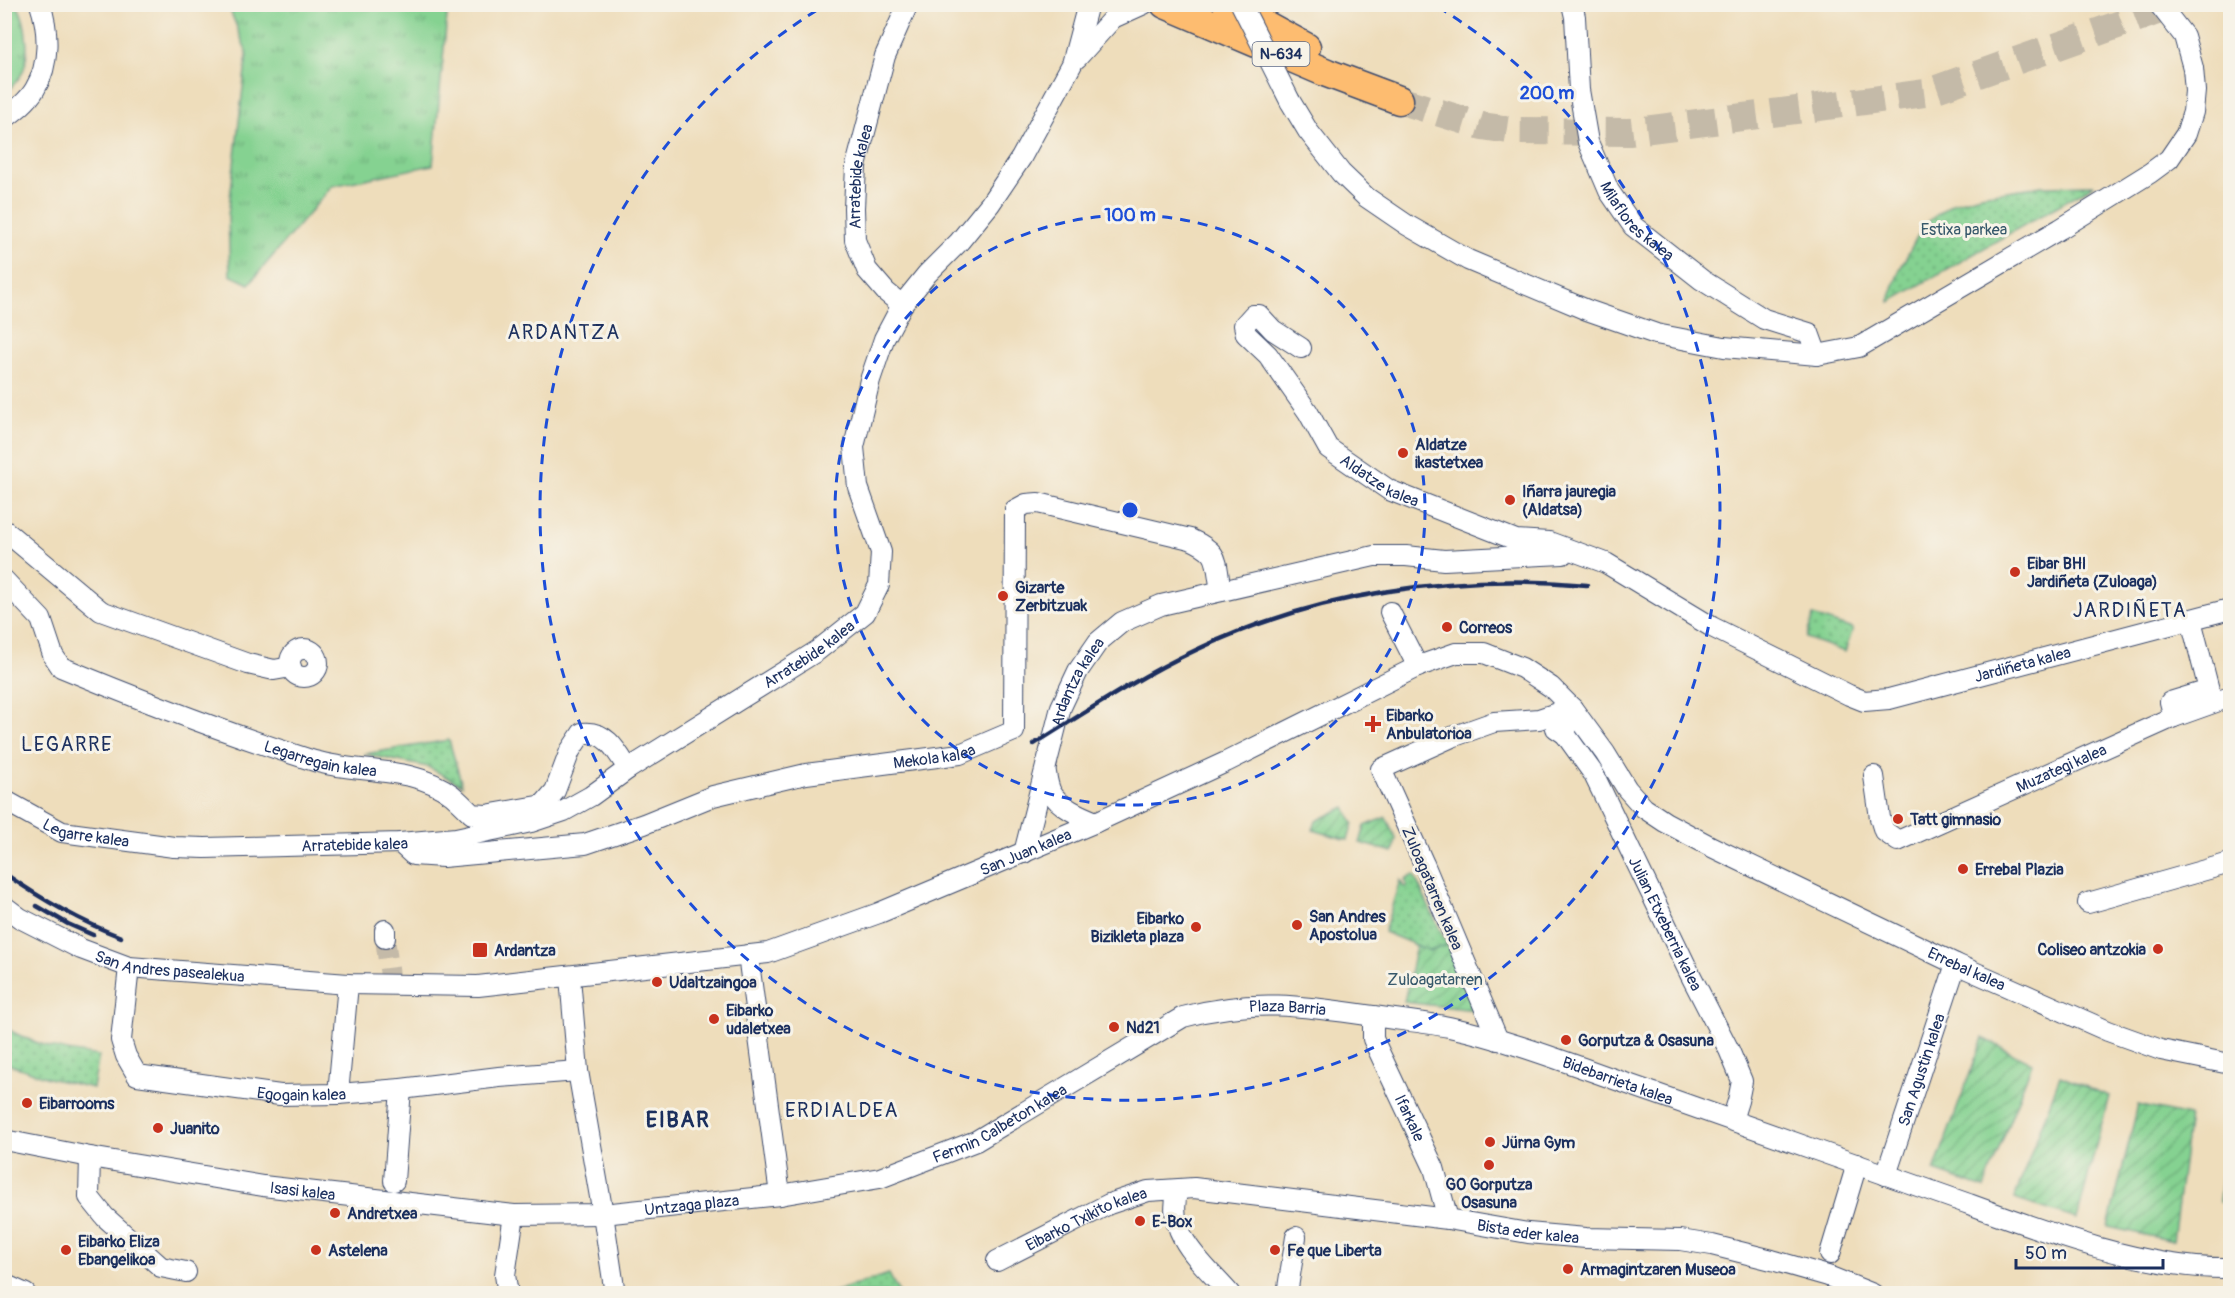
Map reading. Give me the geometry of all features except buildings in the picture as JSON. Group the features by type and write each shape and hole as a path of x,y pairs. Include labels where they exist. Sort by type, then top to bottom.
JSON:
{"highway":[{"name":"N-634","path":"1165,4 1317,69 1399,100 1232,5"}],"street":[{"path":"4,119 21,106 36,88 44,66 47,43 45,20 40,4"},
{"name":"Arratebide kalea","path":"174,847 400,843 456,838 531,822 564,811 817,651 866,613 879,585 881,552 858,487 854,447 873,369 884,339 902,305 886,292 867,270 855,240 856,166 885,56 908,4"},
{"path":"902,305 990,204 1030,141 1072,64 1114,11 1144,4"},
{"path":"1192,4 1216,11 1232,5 1308,131 1341,173 1366,197 1407,225 1468,260 1587,310 1656,334 1724,347 1817,355 1859,346 2060,229 2169,159 2186,134 2193,112 2195,91 2193,68 2184,36 2159,4"},
{"name":"Milaflores kalea","path":"1572,4 1575,17 1579,90 1588,142 1610,190 1633,226 1702,280 1764,319 1809,333 1817,355"},
{"path":"1072,64 1087,5"},
{"name":"Aldatze kalea","path":"1301,348 1273,330 1259,315 1252,315 1244,325 1246,334 1268,355 1308,412 1328,448 1389,490 1516,540 1549,542 1606,563 1712,627 1817,680"},
{"name":"Mekola kalea","path":"400,843 412,855 443,858 585,844 644,824 713,796 806,774 960,754 1014,731 1015,510 1026,504 1038,503 1190,539 1206,546 1214,553 1221,591"},
{"path":"4,530 101,611 248,664 274,670 291,667"},
{"name":"Aldatze kalea","path":"1221,591 1374,556 1406,556 1444,560 1578,553"},
{"name":"Legarregain kalea","path":"4,580 41,618 53,655 61,667 175,714 323,764 411,776 430,782 452,795 472,814 486,815 543,805 555,791 570,750 582,733 598,734 608,741 628,769"},
{"name":"Ardantza kalea","path":"1024,853 1061,707 1074,679 1098,642 1122,622 1161,605 1221,591"},
{"name":"Jardiñeta kalea","path":"1817,680 1864,701 1889,699 2230,609"},
{"path":"1390,612 1418,667"},
{"path":"2191,620 2209,690 2170,702 2174,717 2230,697"},
{"name":"San Juan kalea","path":"570,977 768,953 879,913 1096,822 1226,762 1418,667 1456,653 1484,653 1522,668 1551,687 1572,708"},
{"path":"1539,719 1572,708"},
{"path":"1565,734 1572,708"},
{"name":"Errebal kalea","path":"1572,708 1605,753 1627,789 1644,808 1712,847 1956,964 2108,1031 2161,1050 2230,1064"},
{"name":"Muzategi kalea","path":"1874,776 1884,831 1898,841 2174,717"},
{"name":"Julian Etxeberria kalea","path":"1539,719 1565,734 1593,773 1690,974 1730,1050 1742,1081 1732,1120"},
{"name":"Zuloagatarren kalea","path":"1498,1040 1424,864 1381,769 1452,737 1494,722 1539,719"},
{"path":"1046,772 1052,793 1059,800 1081,817 1096,822"},
{"name":"Legarre kalea","path":"4,800 62,832 174,847"},
{"path":"2088,903 2230,863"},
{"name":"San Andres pasealekua","path":"4,906 20,918 81,950 129,967 348,984 390,980 478,986 570,977"},
{"path":"748,955 780,1195"},
{"name":"San Agustin kalea","path":"1886,1175 1956,964"},
{"name":"Egogain kalea","path":"129,967 122,1040 126,1056 137,1075 280,1095 338,1094 401,1089 509,1076 578,1071"},
{"path":"570,977 578,1071 615,1293"},
{"path":"338,1094 348,984"},
{"name":"Plaza Barria","path":"1201,1012 1251,1005 1288,1004 1373,1016"},
{"name":"Fermin Calbeton kalea","path":"780,1195 880,1178 976,1141 1183,1017 1201,1012"},
{"name":"Bidebarrieta kalea","path":"1373,1016 1448,1027 1498,1040 1732,1120 2043,1231 2140,1258 2202,1269 2230,1268"},
{"name":"Ifarkale","path":"1373,1016 1373,1039 1434,1168 1448,1219"},
{"path":"394,1181 401,1089"},
{"name":"Isasi kalea","path":"4,1140 263,1186 514,1215 603,1214"},
{"path":"90,1157 90,1197 105,1217 161,1267 186,1272"},
{"path":"1830,1254 1857,1164"},
{"name":"Bista eder kalea","path":"1178,1190 1206,1189 1448,1219 1528,1233 1586,1238 1680,1240 1772,1260 1828,1276 1873,1293"},
{"path":"1178,1190 1174,1202 1181,1239 1230,1293"},
{"name":"Eibarko Txikito kalea","path":"997,1261 1109,1204 1148,1191 1178,1190"},
{"name":"Untzaga plaza","path":"603,1214 780,1195"},
{"path":"508,1293 505,1275 514,1215"},
{"path":"1287,1293 1296,1237"},
{"path":"4,1284 26,1293"}],"green space":[{"path":"5,4 17,5 23,20 27,50 21,75 5,94"},
{"path":"219,5 448,5 433,165 332,186 249,284 230,275 228,216 247,53 230,10"},
{"name":"Estixa parkea","path":"2094,185 1890,302 1899,271 1917,237 1930,220 1953,203 1980,195 2042,186"},
{"path":"1813,616 1853,629 1845,652 1806,638"},
{"path":"449,740 462,785 428,767 364,754"},
{"path":"1345,807 1353,823 1348,840 1313,830 1316,821"},
{"path":"1386,817 1396,839 1393,852 1360,843 1365,826"},
{"path":"1414,875 1447,945 1430,951 1384,932 1400,880 1404,887 1407,886 1405,879"},
{"name":"Zuloagatarren","path":"1416,945 1430,951 1447,945 1476,1009 1404,1002"},
{"path":"7,1029 52,1047 99,1056 93,1088 48,1078 5,1063"},
{"path":"1983,1038 2032,1063 1984,1188 1934,1171"},
{"path":"2060,1076 2109,1096 2077,1219 2014,1199"},
{"path":"2138,1105 2189,1116 2173,1241 2108,1227"},
{"path":"2224,1151 2230,1151 2230,1204 2219,1202"},
{"path":"889,1274 899,1293 830,1293"}],"tunnel":[{"path":"1399,100 1482,126 1517,131 1629,132 1925,93 2177,4"},
{"path":"385,938 390,976"}],"railway":[{"path":"1034,744 1114,694 1175,660 1243,630 1290,614 1387,591 1437,585 1487,582 1587,585"},
{"path":"4,873 61,909 121,937"},
{"path":"37,906 93,935"}],"place":[{"name":"Aldatze ikastetxea","path":"1403,453"},
{"name":"Iñarra jauregia (Aldatsa)","path":"1510,500"},
{"name":"Eibar BHI Jardiñeta (Zuloaga)","path":"2015,572"},
{"name":"Gizarte Zerbitzuak","path":"1003,596"},
{"name":"Correos","path":"1447,627"},
{"name":"Eibarko Anbulatorioa","path":"1373,724"},
{"name":"Tatt gimnasio","path":"1898,819"},
{"name":"Errebal Plazia","path":"1963,869"},
{"name":"San Andres Apostolua","path":"1297,925"},
{"name":"Eibarko Bizikleta plaza","path":"1196,927"},
{"name":"Coliseo antzokia","path":"2158,949"},
{"name":"Ardantza","path":"480,950"},
{"name":"Udaltzaingoa","path":"657,982"},
{"name":"Eibarko udaletxea","path":"714,1019"},
{"name":"Nd21","path":"1114,1027"},
{"name":"Gorputza & Osasuna","path":"1566,1040"},
{"name":"Eibarrooms","path":"27,1103"},
{"name":"Juanito","path":"158,1128"},
{"name":"Jürna Gym","path":"1490,1142"},
{"name":"GO Gorputza Osasuna","path":"1489,1165"},
{"name":"Andretxea","path":"335,1213"},
{"name":"E-Box","path":"1140,1221"},
{"name":"Eibarko Eliza Ebangelikoa","path":"66,1250"},
{"name":"Astelena","path":"316,1250"},
{"name":"Fe que Liberta","path":"1275,1250"},
{"name":"Armagintzaren Museoa","path":"1568,1269"}],"district":[{"name":"ARDANTZA","path":"564,332"},
{"name":"JARDIÑETA","path":"2130,610"},
{"name":"LEGARRE","path":"67,744"},
{"name":"ERDIALDEA","path":"842,1110"},
{"name":"EIBAR","path":"678,1119"}]}
